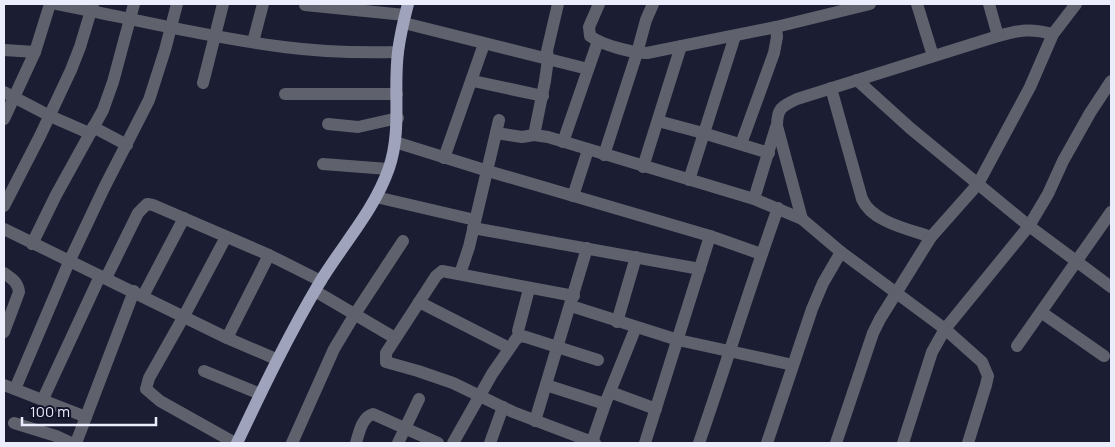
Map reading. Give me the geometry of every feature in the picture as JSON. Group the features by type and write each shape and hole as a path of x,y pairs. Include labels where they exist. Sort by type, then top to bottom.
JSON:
{"main road":[{"path":"236,443 276,359 318,286 372,206 388,169 395,142 398,118 398,52 406,14"}],"street":[{"path":"4,118 9,94 35,52 50,4"},
{"path":"57,4 92,7 130,20 253,42 312,50 398,52"},
{"path":"32,244 103,110 134,4"},
{"path":"86,417 9,387 104,188 151,96 177,4"},
{"path":"203,83 222,4"},
{"path":"253,42 263,4"},
{"path":"534,135 543,96 548,60 547,51 558,4"},
{"path":"599,4 589,31 590,36 598,41 637,53 660,51 735,36 870,4"},
{"path":"604,155 646,20 653,4"},
{"path":"917,4 932,56"},
{"path":"989,4 998,36"},
{"path":"836,443 880,319 931,237 978,184 1030,87 1053,34 1076,4"},
{"path":"304,5 406,14 484,44 588,69"},
{"path":"4,206 50,116 80,47 92,7"},
{"path":"741,144 774,53 777,37 776,27"},
{"path":"754,199 776,126 777,116 780,109 785,105 796,99 998,36 1024,30 1038,30 1053,34"},
{"path":"689,180 735,36"},
{"path":"563,142 598,41"},
{"path":"444,158 484,44"},
{"path":"643,167 681,46"},
{"path":"4,50 35,52"},
{"path":"472,80 543,96"},
{"path":"857,80 910,128 1029,226 1111,288"},
{"path":"902,443 932,352 944,329 1029,226 1048,194 1063,161 1090,113 1111,81"},
{"path":"831,88 866,208 885,220 931,237"},
{"path":"9,94 50,116 127,145"},
{"path":"285,94 397,94"},
{"path":"328,124 358,127 398,118"},
{"path":"658,121 768,153"},
{"path":"460,274 488,171 498,126 522,137 534,135 548,137 754,199 802,219 841,252 944,329 982,362 988,376 968,443"},
{"path":"776,126 802,219"},
{"path":"395,142 710,236 761,254"},
{"path":"572,196 588,150"},
{"path":"323,164 388,169"},
{"path":"376,197 474,224 700,269"},
{"path":"43,400 103,277 143,206 147,204 269,255 318,286 355,314 395,338"},
{"path":"699,443 778,208"},
{"path":"1017,346 1111,212"},
{"path":"76,443 138,294 184,218"},
{"path":"4,230 227,338 276,359"},
{"path":"648,442 656,409 710,236"},
{"path":"226,237 149,378 146,389 160,401 236,443"},
{"path":"292,443 334,349 355,314 404,242"},
{"path":"535,421 587,248"},
{"path":"766,443 812,309 823,283 841,252"},
{"path":"227,338 269,255"},
{"path":"618,322 636,257"},
{"path":"636,328 607,398 594,443 535,421 503,407 480,394 434,376 386,362 386,353 395,338 442,271 529,288 572,301 636,328 678,340 793,365"},
{"path":"4,274 14,280 18,285 19,292 4,332"},
{"path":"518,331 529,288"},
{"path":"419,302 509,348"},
{"path":"1042,312 1104,356"},
{"path":"453,443 480,394 509,348 521,336 598,360"},
{"path":"204,371 260,394"},
{"path":"546,385 656,409"},
{"path":"398,443 419,399"},
{"path":"490,443 503,407"},
{"path":"356,443 365,419 368,415 373,414 438,443"},
{"path":"14,423 56,436 70,443"}]}
